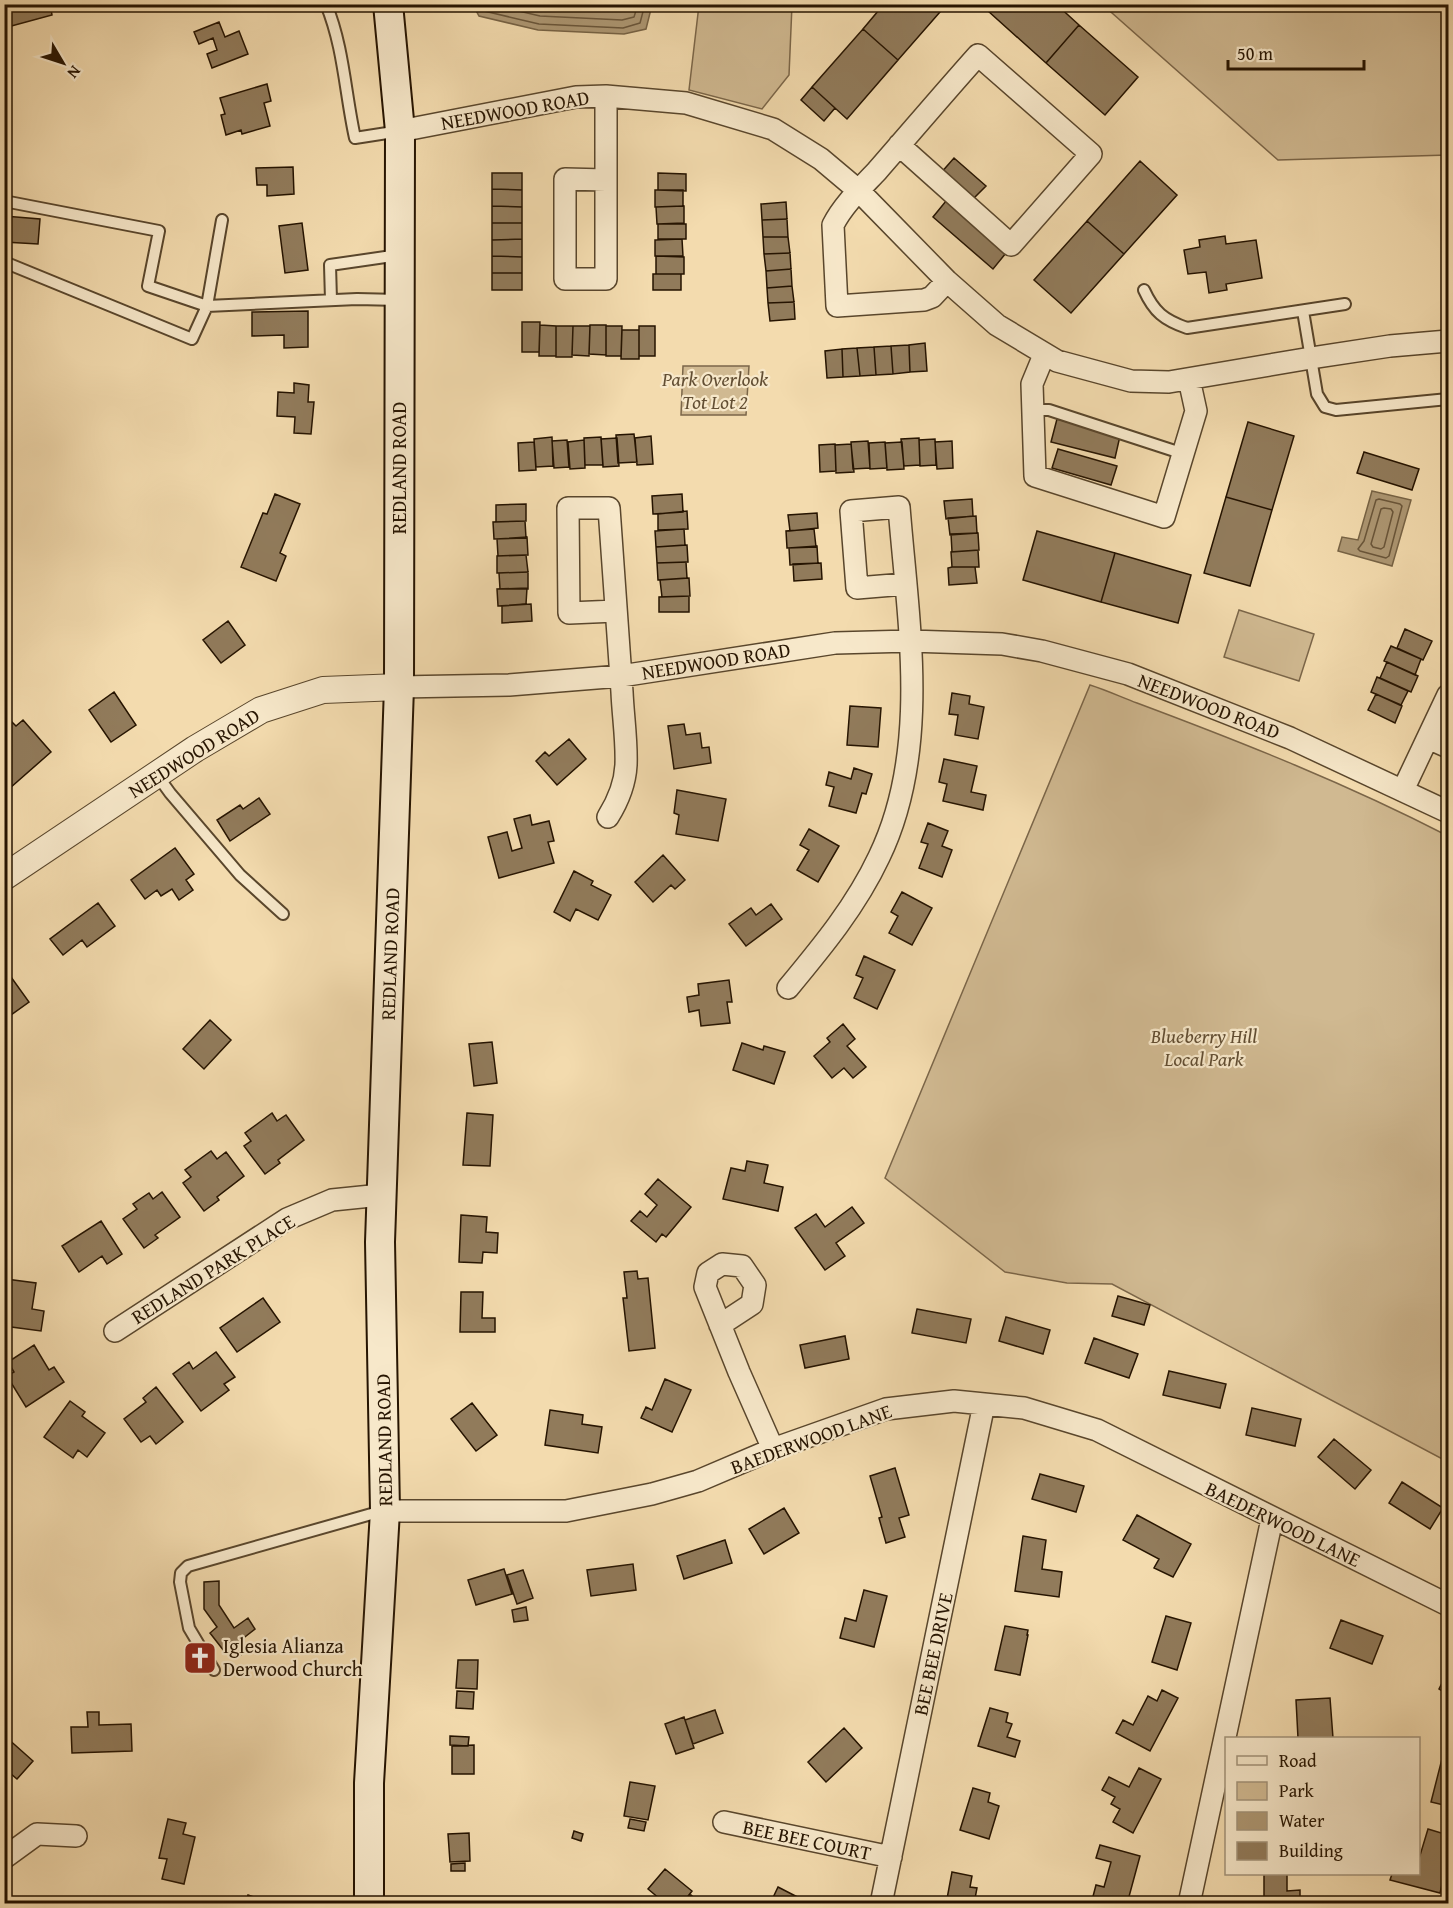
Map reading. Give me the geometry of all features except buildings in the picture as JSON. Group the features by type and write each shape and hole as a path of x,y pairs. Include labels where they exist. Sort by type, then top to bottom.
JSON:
{"main road":[{"name":"REDLAND ROAD","path":"369,1904 369,1783 386,1510 380,1242 399,687 400,131 388,4"}],"street":[{"path":"899,145 1011,245 1091,154 978,55 859,190 833,225 837,306 924,300 932,297 947,281"},
{"name":"NEEDWOOD ROAD","path":"400,131 576,97 606,96 686,103 773,129 821,159 859,190 947,281 997,325 1056,361 1131,381 1169,382 1311,357 1390,346 1449,341"},
{"path":"606,96 606,180 606,279 565,279 565,179 606,180"},
{"path":"1044,355 1032,384 1035,476 1164,517 1196,411 1190,379"},
{"path":"608,816 620,798 626,766 621,676 609,508 567,508 569,613 616,611"},
{"path":"788,988 833,934 858,896 879,857 894,820 910,750 910,641 905,584"},
{"name":"NEEDWOOD ROAD","path":"4,876 157,774 261,710 323,690 509,685 621,676 835,643 910,641 1002,644 1042,651 1128,674 1290,738 1449,812"},
{"path":"1403,790 1449,695"},
{"path":"1428,738 1449,747"},
{"name":"REDLAND PARK PLACE","path":"116,1331 287,1219 332,1200 381,1195"},
{"path":"720,1324 773,1449"},
{"name":"BAEDERWOOD LANE","path":"386,1510 566,1511 652,1494 698,1481 773,1449 886,1409 954,1401 1024,1408 1097,1430 1449,1605"},
{"name":"BEE BEE DRIVE","path":"881,1904 984,1404"},
{"path":"1189,1904 1272,1519"},
{"name":"BEE BEE COURT","path":"724,1822 891,1857"},
{"path":"4,1858 37,1834 76,1836"}],"lane":[{"path":"327,4 344,65 355,138 400,131"},
{"path":"4,201 159,231 148,286 207,306 331,300 400,300"},
{"path":"4,262 192,339 207,306 222,220"},
{"path":"331,300 330,265 400,255"},
{"path":"1144,290 1151,305 1162,316 1174,324 1187,328 1345,304"},
{"path":"1303,312 1317,394 1325,407 1336,410 1449,399"},
{"path":"1033,410 1049,410 1184,453"},
{"path":"157,774 170,793 240,875 283,914"},
{"path":"214,1670 189,1628 180,1582 181,1573 188,1566 386,1510"}],"green space":[{"path":"699,5 792,5 789,75 762,109 689,90"},
{"path":"1103,5 1448,5 1448,155 1278,160"},
{"name":"Park Overlook Tot Lot 2","path":"683,366 749,366 746,415 681,415"},
{"path":"1239,610 1314,634 1299,681 1224,657"},
{"name":"Blueberry Hill Local Park","path":"1090,685 1295,765 1448,836 1448,1462 1112,1284 1067,1283 1005,1272 885,1178"}],"water":[{"path":"473,5 652,5 646,29 624,34 538,30 479,16"},
{"path":"1372,491 1411,500 1392,566 1338,551 1342,537 1358,540"}],"place":[{"name":"Iglesia Alianza Derwood Church","path":"200,1658"}]}
